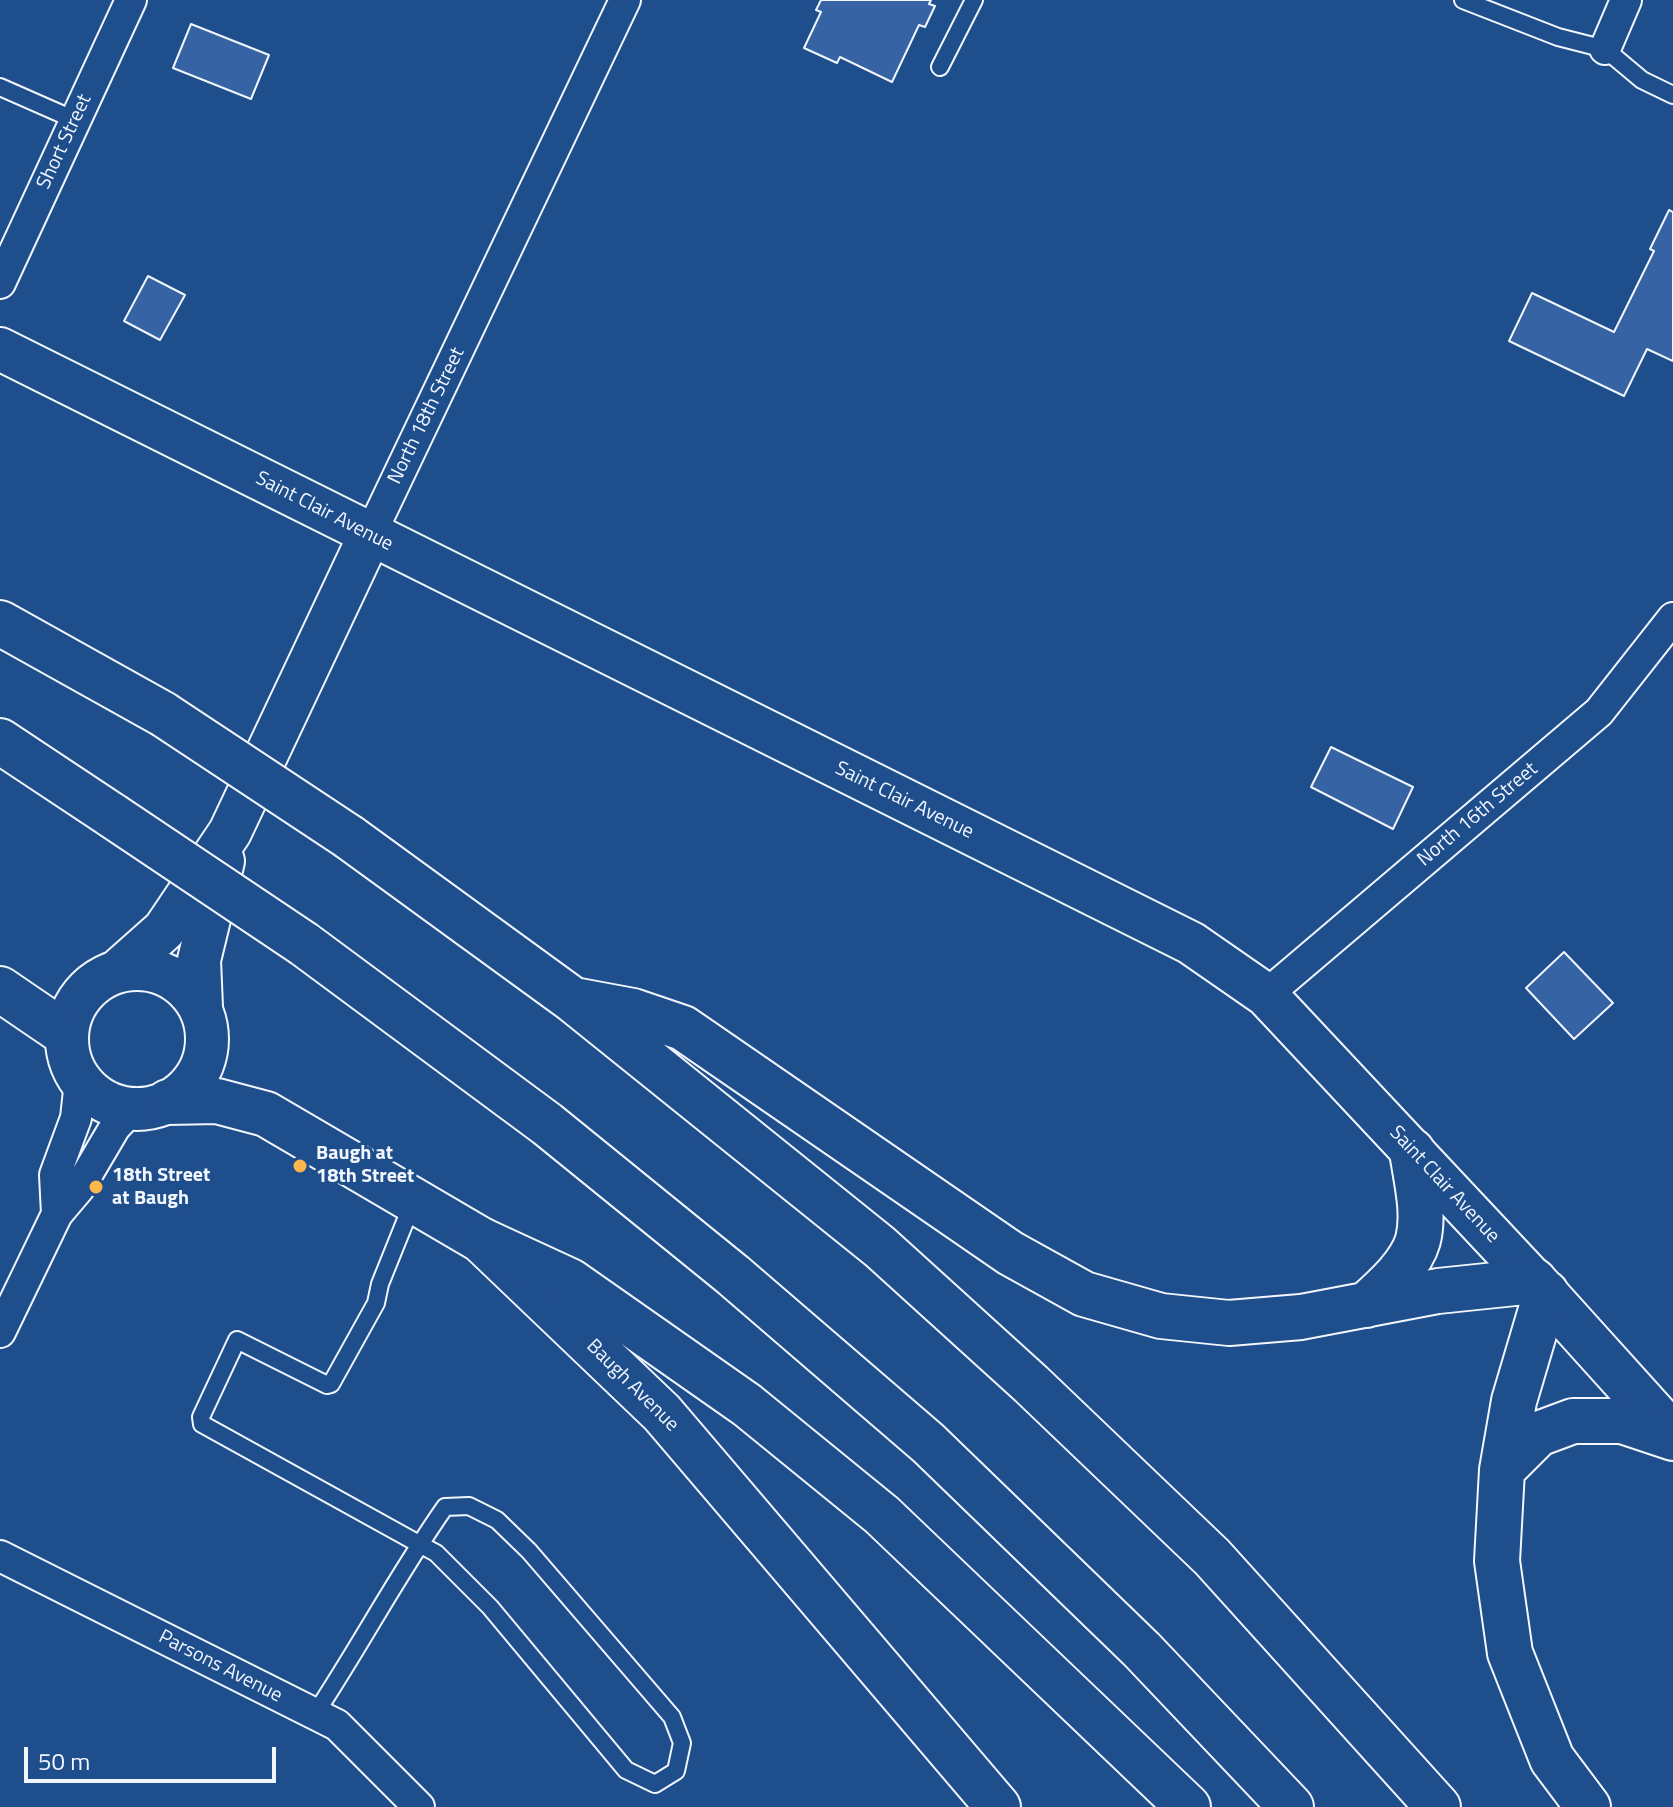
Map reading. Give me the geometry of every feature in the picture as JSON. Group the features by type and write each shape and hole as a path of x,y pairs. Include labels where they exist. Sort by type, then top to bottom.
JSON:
{"main road":[{"name":"Saint Clair Avenue","path":"0,349 1191,943 1266,995 1540,1287 1673,1436"},
{"name":"North 18th Street","path":"119,970 164,930 230,832 370,535"},
{"path":"0,623 163,714 349,837 573,1000 880,1247 1031,1384 1212,1557 1438,1807"},
{"path":"0,741 304,944 547,1124 733,1275 917,1433 1142,1650 1291,1807"},
{"name":"North 18th Street","path":"201,1007 199,960 230,832"},
{"path":"119,970 160,972 184,986 201,1007 207,1025 208,1043 204,1062 196,1078 183,1092 150,1106 106,1102 80,1081 68,1053 66,1034 78,999 90,985 119,970"},
{"path":"0,989 66,1034"},
{"path":"573,1000 633,1011 683,1028 1010,1253 1084,1294 1161,1316 1229,1323 1301,1317 1438,1291 1540,1287 1502,1470 1497,1561 1510,1653 1552,1759 1588,1807"},
{"name":"Baugh Avenue","path":"150,1106 217,1101 266,1114 481,1240 662,1413 998,1807"},
{"path":"1366,1305 1394,1280 1418,1241 1420,1205 1412,1151"},
{"path":"481,1240 570,1281 747,1405 882,1515 1188,1807"},
{"path":"1502,1470 1538,1434 1573,1421 1622,1421 1673,1436"}],"street":[{"name":"Short Street","path":"0,283 131,0"},
{"name":"North 18th Street","path":"370,535 625,0"},
{"path":"1605,49 1626,0"},
{"name":"North 16th Street","path":"1266,995 1599,712 1673,618"},
{"path":"57,1214 55,1175 76,1118 80,1081"},
{"path":"4,1316 57,1214 79,1188 115,1127 150,1106"},
{"name":"Parsons Avenue","path":"0,1556 337,1725 419,1807"}],"lane":[{"path":"940,67 974,0"},
{"path":"1463,0 1558,37 1605,49 1642,80 1673,95"},
{"path":"0,87 75,120"},
{"path":"315,1714 419,1544 445,1507 469,1506 497,1520 529,1551 672,1717 682,1743 676,1771 655,1784 626,1770 490,1607 436,1553 419,1544 202,1424 201,1417 237,1340 327,1385 331,1384 376,1303 380,1284 413,1200"}],"building":[{"path":"821,0 931,0 929,4 935,6 925,27 919,25 892,82 840,57 837,63 804,48 821,12 816,10"},
{"path":"191,24 269,55 251,99 173,68"},
{"path":"1669,210 1673,212 1673,361 1647,349 1624,396 1509,341 1532,293 1614,332 1654,251 1650,249"},
{"path":"148,276 185,295 160,340 124,321"},
{"path":"1331,747 1413,787 1393,829 1311,787"},
{"path":"1564,952 1613,1003 1574,1039 1526,988"}],"place":[{"name":"Baugh at 18th Street","path":"300,1166"},
{"name":"18th Street at Baugh","path":"96,1187"}]}
